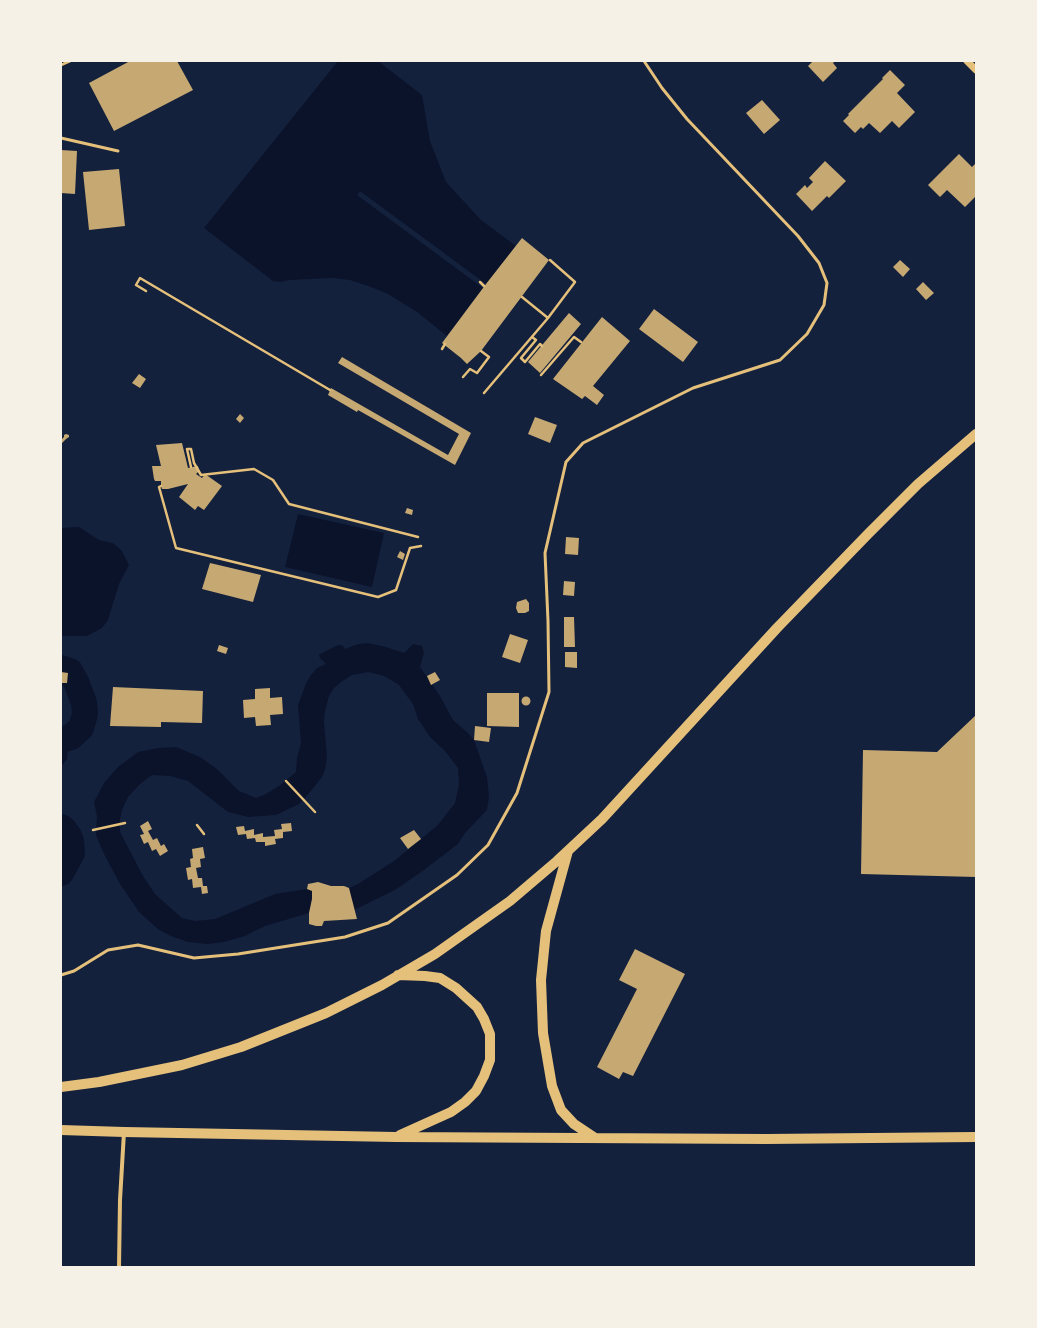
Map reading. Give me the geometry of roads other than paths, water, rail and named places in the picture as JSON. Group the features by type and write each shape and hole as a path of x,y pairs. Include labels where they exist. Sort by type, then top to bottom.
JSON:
{"main road":[{"path":"61,1087 100,1082 182,1064 241,1047 326,1013 382,985 435,954 510,901 568,851 602,818 777,628 862,540 918,484 976,434"},
{"path":"568,851 546,931 541,980 543,1033 552,1086 561,1110 574,1124 595,1138"},
{"path":"396,1137 451,1112 464,1102 476,1091 490,1060 490,1034 477,1007 468,998 440,978 398,975"},
{"path":"61,1130 396,1137 766,1139 976,1137"}],"street":[{"path":"967,61 976,70"},
{"path":"119,1267 120,1200 124,1132"}],"lane":[{"path":"61,66 70,61"},
{"path":"61,975 74,971 108,950 138,945 194,958 238,954 345,937 388,923 457,875 488,845 517,793 549,692 545,553 566,462 583,443 693,388 780,360 807,334 824,305 826,283 819,263 798,236 687,120 662,88 644,61"},
{"path":"61,138 118,151"}],"water":[{"path":"338,61 378,61 422,95 430,141 446,182 481,220 516,246 486,284 360,191 357,195 483,288 447,336 417,312 388,294 350,280 333,278 289,280 281,282 273,281 204,228"},
{"path":"298,514 384,533 372,587 285,567"},
{"path":"79,527 99,540 113,543 122,551 129,565 119,584 108,620 102,628 87,636 61,636 61,528"},
{"path":"368,643 404,653 413,644 422,646 424,653 420,667 440,696 453,720 474,740 487,777 489,797 487,810 465,833 458,844 424,870 395,890 354,910 349,888 358,884 394,861 438,825 455,803 459,785 458,768 445,751 430,737 418,719 413,704 399,685 384,676 368,672 352,675 334,688 329,696 324,721 327,758 325,770 322,777 299,804 276,815 248,817 228,812 188,781 170,776 152,775 140,784 128,797 120,819 120,832 143,876 155,894 182,918 195,921 215,919 275,894 307,889 312,891 309,913 265,926 245,936 224,942 207,944 188,942 159,930 139,912 120,884 96,835 97,816 94,802 104,783 118,767 138,752 158,748 176,747 200,757 217,769 239,791 256,798 266,794 279,786 296,772 297,758 301,743 298,705 306,683 311,675 317,668 326,664 319,655 338,645 342,645 345,649 358,644"},
{"path":"61,728 68,746 67,759 61,767"}],"waterway":[{"path":"61,668 70,671 77,684 84,703 85,714 81,728 71,737 61,740"},
{"path":"61,827 69,836 72,853 61,873"}]}
